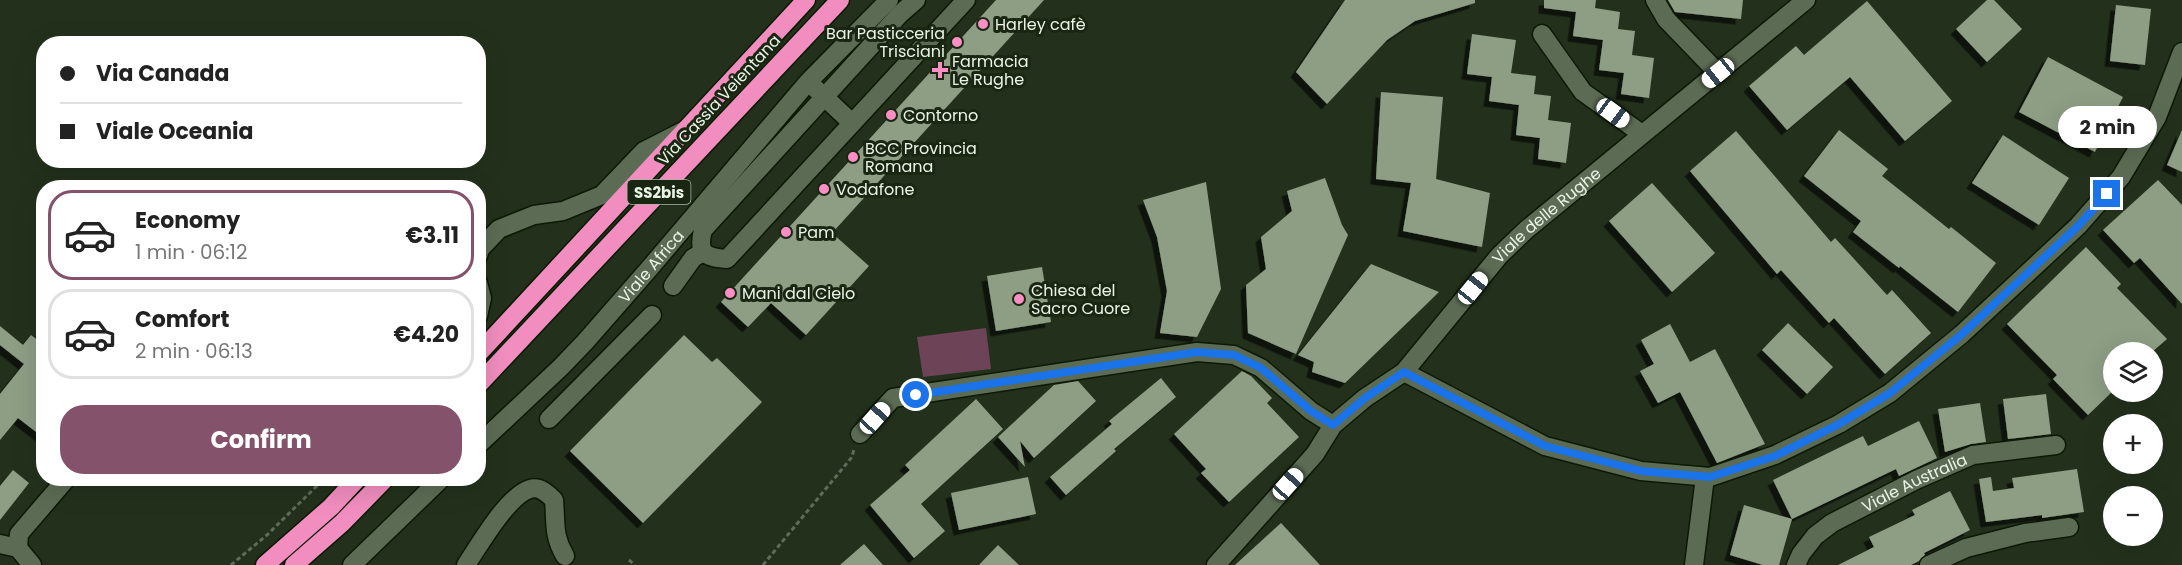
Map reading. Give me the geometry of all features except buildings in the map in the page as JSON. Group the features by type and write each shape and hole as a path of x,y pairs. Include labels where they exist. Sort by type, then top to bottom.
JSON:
{"highway":[{"name":"Via Cassia Veientana","path":"486,345 806,0"},
{"name":"Via Cassia Veientana","path":"486,376 840,0"},
{"path":"265,565 331,507 351,486"},
{"path":"294,565 342,523 378,486"}],"street":[{"name":"Viale Africa","path":"486,438 561,368 585,342 808,82 889,0"},
{"path":"916,0 900,14 824,96 703,230 700,243 703,252 711,258 727,259 966,0"},
{"path":"1655,0 1666,19 1718,73"},
{"name":"Viale delle Rughe","path":"1216,565 1315,454 1333,425 1365,398 1404,372 1499,256 1526,230 1806,0"},
{"path":"1542,34 1583,92 1642,134"},
{"path":"1404,372 1545,446 1641,471 1710,477 1775,456 1839,424 1890,393 1962,334 2078,226 2121,177 2157,117 2182,52"},
{"path":"808,82 852,123"},
{"path":"486,242 498,229 534,215 563,211 602,195 644,151 684,130"},
{"path":"673,285 693,258 703,252"},
{"path":"549,419 652,315"},
{"path":"585,342 605,362"},
{"path":"860,434 893,399 1197,352 1234,355 1261,368 1311,411 1333,425"},
{"name":"Viale Australia","path":"1796,565 1801,554 1815,536 1832,523 1955,462 1973,455 2056,445"},
{"path":"1694,565 1705,477"},
{"path":"32,565 9,546 60,486"},
{"path":"352,565 370,558 435,486"},
{"path":"466,565 492,526 514,500 529,489 538,489 554,500 554,530 558,545 565,556"},
{"path":"1929,565 1966,548 2025,533 2069,527"}],"path":[{"path":"763,565 852,457 860,434"},
{"path":"231,565 267,536 317,486"},
{"path":"629,560 635,565"}],"shaded area":[{"path":"986,328 991,369 923,377 917,337"}],"place":[{"name":"Harley cafè","path":"983,24"},
{"name":"Bar Pasticceria Trisciani","path":"957,42"},
{"name":"Farmacia Le Rughe","path":"940,70"},
{"name":"Contorno","path":"891,115"},
{"name":"BCC Provincia Romana","path":"853,157"},
{"name":"Vodafone","path":"824,189"},
{"name":"Pam","path":"786,232"},
{"name":"Mani dal Cielo","path":"730,293"},
{"name":"Chiesa del Sacro Cuore","path":"1019,299"}],"route":[{"path":"916,395 1197,352 1234,355 1261,368 1311,411 1333,425 1365,398 1404,372 1545,446 1641,471 1710,477 1775,456 1839,424 1890,393 1962,334 2078,226 2107,194"}]}
